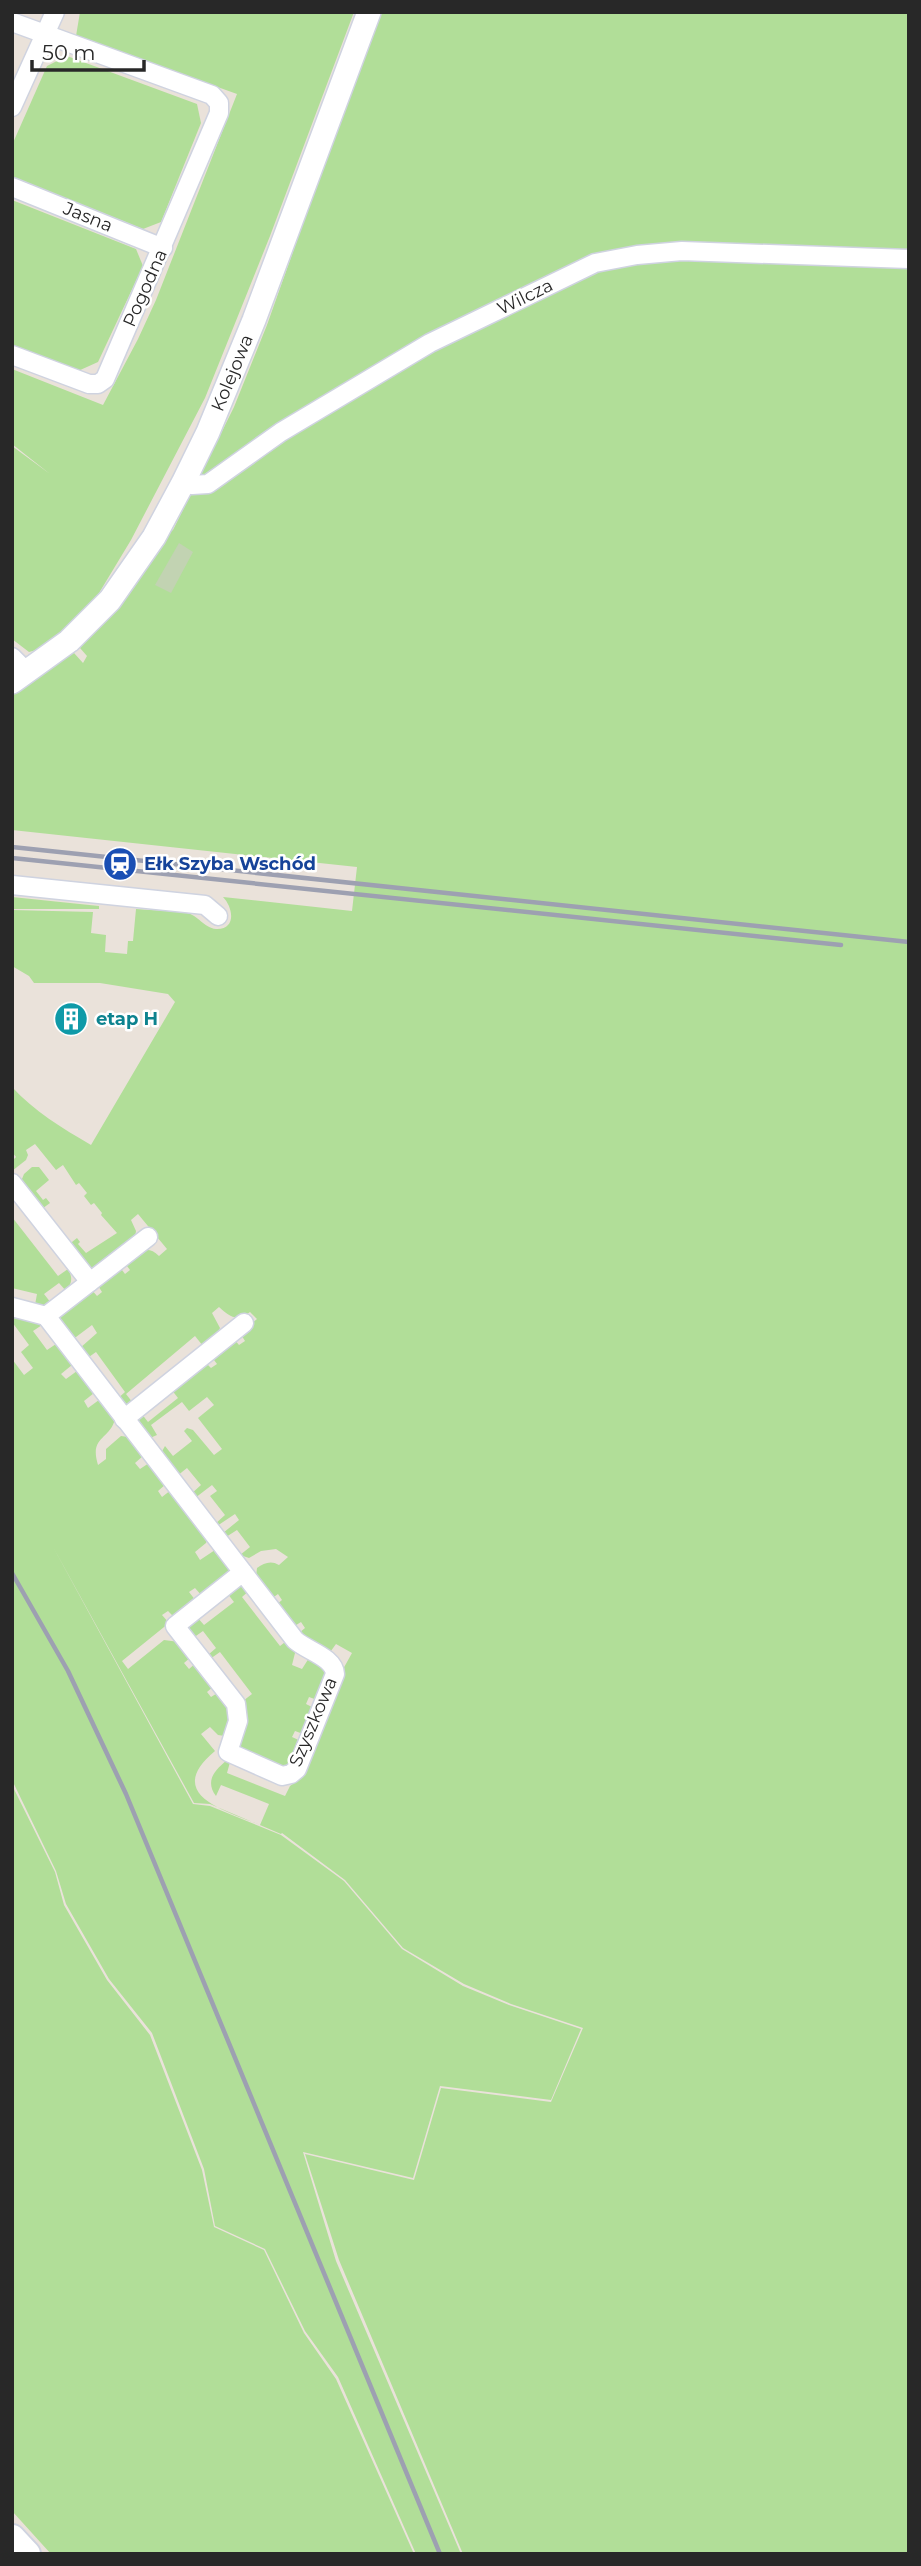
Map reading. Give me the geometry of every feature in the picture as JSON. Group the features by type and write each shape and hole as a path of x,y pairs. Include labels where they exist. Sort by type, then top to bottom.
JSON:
{"main road":[{"path":"12,2538 27,2554"}],"street":[{"path":"12,107 55,12"},
{"name":"Kolejowa","path":"17,670 69,641 110,600 154,537 208,432 254,320 369,12"},
{"path":"12,22 45,35"},
{"name":"Pogodna","path":"12,355 89,384 98,384 105,379 219,113 219,103 212,95 45,35"},
{"name":"Jasna","path":"12,187 163,248"},
{"name":"Wilcza","path":"183,482 192,485 208,484 281,432 430,344 595,263 637,254 682,251 909,258"},
{"path":"12,885 205,905 218,916"},
{"path":"12,1183 90,1282"},
{"path":"12,1307 47,1316 148,1237"},
{"name":"Szyszkowa","path":"47,1316 124,1419 243,1572 295,1640 335,1667 335,1674 297,1769 282,1776 228,1752 237,1721 236,1704 175,1626 243,1572"},
{"path":"124,1419 244,1323"}],"green space":[{"path":"80,12 354,12 270,236 205,398 131,540 96,598 57,636 40,649 29,652 12,639 12,446 50,474 12,444 12,369 103,405 156,300 237,94 76,36"},
{"path":"378,12 909,12 909,2554 463,2554 339,2260 305,2154 414,2180 441,2088 551,2102 583,2028 511,2004 464,1984 403,1948 345,1880 282,1833 281,1834 255,1823 260,1825 269,1804 221,1785 216,1796 211,1786 215,1772 227,1760 230,1762 227,1773 285,1796 290,1786 297,1781 352,1653 336,1644 328,1655 299,1633 305,1628 301,1622 293,1627 276,1605 282,1600 278,1594 271,1599 256,1577 257,1568 260,1566 270,1562 279,1565 288,1557 276,1549 261,1551 249,1558 240,1555 250,1547 237,1530 226,1537 223,1533 239,1520 235,1514 217,1526 215,1524 225,1515 210,1496 217,1491 212,1485 195,1498 191,1494 201,1485 187,1468 177,1476 161,1453 165,1446 173,1456 192,1441 184,1431 187,1428 193,1430 214,1455 222,1449 198,1418 214,1405 207,1397 189,1411 182,1402 151,1425 157,1435 150,1438 136,1423 141,1413 148,1422 178,1398 171,1389 205,1362 211,1368 217,1364 211,1356 234,1339 239,1345 245,1341 240,1333 257,1319 250,1312 234,1317 219,1307 212,1313 220,1328 217,1334 203,1346 195,1336 126,1394 133,1403 127,1405 116,1400 125,1392 96,1352 86,1359 80,1348 97,1333 92,1325 76,1337 71,1337 59,1322 60,1316 91,1289 97,1296 102,1292 97,1284 119,1266 125,1274 130,1270 124,1262 142,1251 150,1250 159,1256 167,1249 138,1214 131,1220 136,1231 135,1237 97,1269 87,1269 67,1246 77,1238 80,1242 78,1244 86,1253 117,1233 94,1203 91,1205 84,1196 87,1193 79,1183 76,1185 63,1165 56,1170 35,1144 26,1150 26,1160 12,1171 12,1161 16,1157 12,1152 12,1087 59,1126 91,1145 175,1002 168,994 100,983 34,983 29,976 12,966 12,910 93,912 91,933 106,935 105,952 127,954 128,941 133,941 136,909 187,913 216,929 227,926 230,922 231,912 223,897 352,911 357,867 12,830 12,691 67,653 74,653 83,663 87,656 80,648 81,641 163,536 173,530 234,407 267,325"},
{"path":"67,56 197,104 201,123 161,222 143,229 13,177 12,145 47,66"},
{"path":"12,200 136,249 143,266 98,362 78,371 12,345"},
{"path":"179,543 193,552 171,593 155,585"},
{"path":"12,897 99,906 99,909 12,909"},
{"path":"32,1167 39,1167 49,1180 36,1191 43,1200 46,1198 50,1203 39,1211 20,1184 24,1174"},
{"path":"12,1217 58,1276 68,1269 70,1272 70,1285 66,1291 59,1283 44,1294 51,1303 46,1306 35,1305 37,1294 12,1288"},
{"path":"12,1314 38,1320 42,1325 33,1331 47,1350 56,1344 72,1365 61,1374 66,1379 77,1371 94,1393 84,1401 88,1408 99,1400 115,1419 98,1443 98,1465 106,1459 106,1449 121,1436 128,1437 143,1456 135,1463 140,1469 149,1463 166,1484 158,1491 162,1497 171,1490 208,1538 195,1552 200,1560 215,1550 231,1571 202,1596 195,1588 189,1592 196,1601 175,1618 168,1611 162,1615 169,1623 122,1661 128,1669 164,1640 179,1642 191,1657 184,1663 189,1669 196,1663 214,1686 207,1692 211,1697 219,1692 232,1711 225,1736 218,1735 210,1727 201,1734 215,1751 200,1766 195,1779 197,1790 218,1807 194,1803 52,1545 193,1804 210,1806 281,1835 344,1881 402,1949 463,1986 509,2005 581,2029 551,2100 440,2086 413,2178 303,2152 336,2261 461,2554 416,2554 338,2377 305,2331 265,2249 215,2226 204,2169 152,2033 109,1979 66,1904 56,1871 12,1780 12,1359 24,1375 33,1368 21,1352 29,1345 12,1322"},
{"path":"244,1585 250,1590 242,1597 280,1646 289,1639 296,1649 292,1665 302,1669 309,1658 328,1668 320,1701 309,1697 306,1704 316,1709 306,1735 295,1731 292,1737 303,1742 295,1761 285,1768 239,1749 237,1745 243,1701 252,1694 220,1652 210,1659 208,1655 216,1648 203,1631 193,1638 188,1629 197,1617 204,1625 234,1602 227,1593"},
{"path":"12,1785 55,1872 64,1905 107,1980 150,2035 202,2170 214,2227 264,2250 304,2333 336,2379 414,2554 51,2554 12,2511"}],"railway":[{"path":"12,847 909,942"},
{"path":"12,858 841,945"},
{"path":"12,1573 68,1671 126,1794 440,2554"}],"place":[{"name":"Ełk Szyba Wschód","path":"120,864"},
{"name":"etap H","path":"71,1019"}]}
